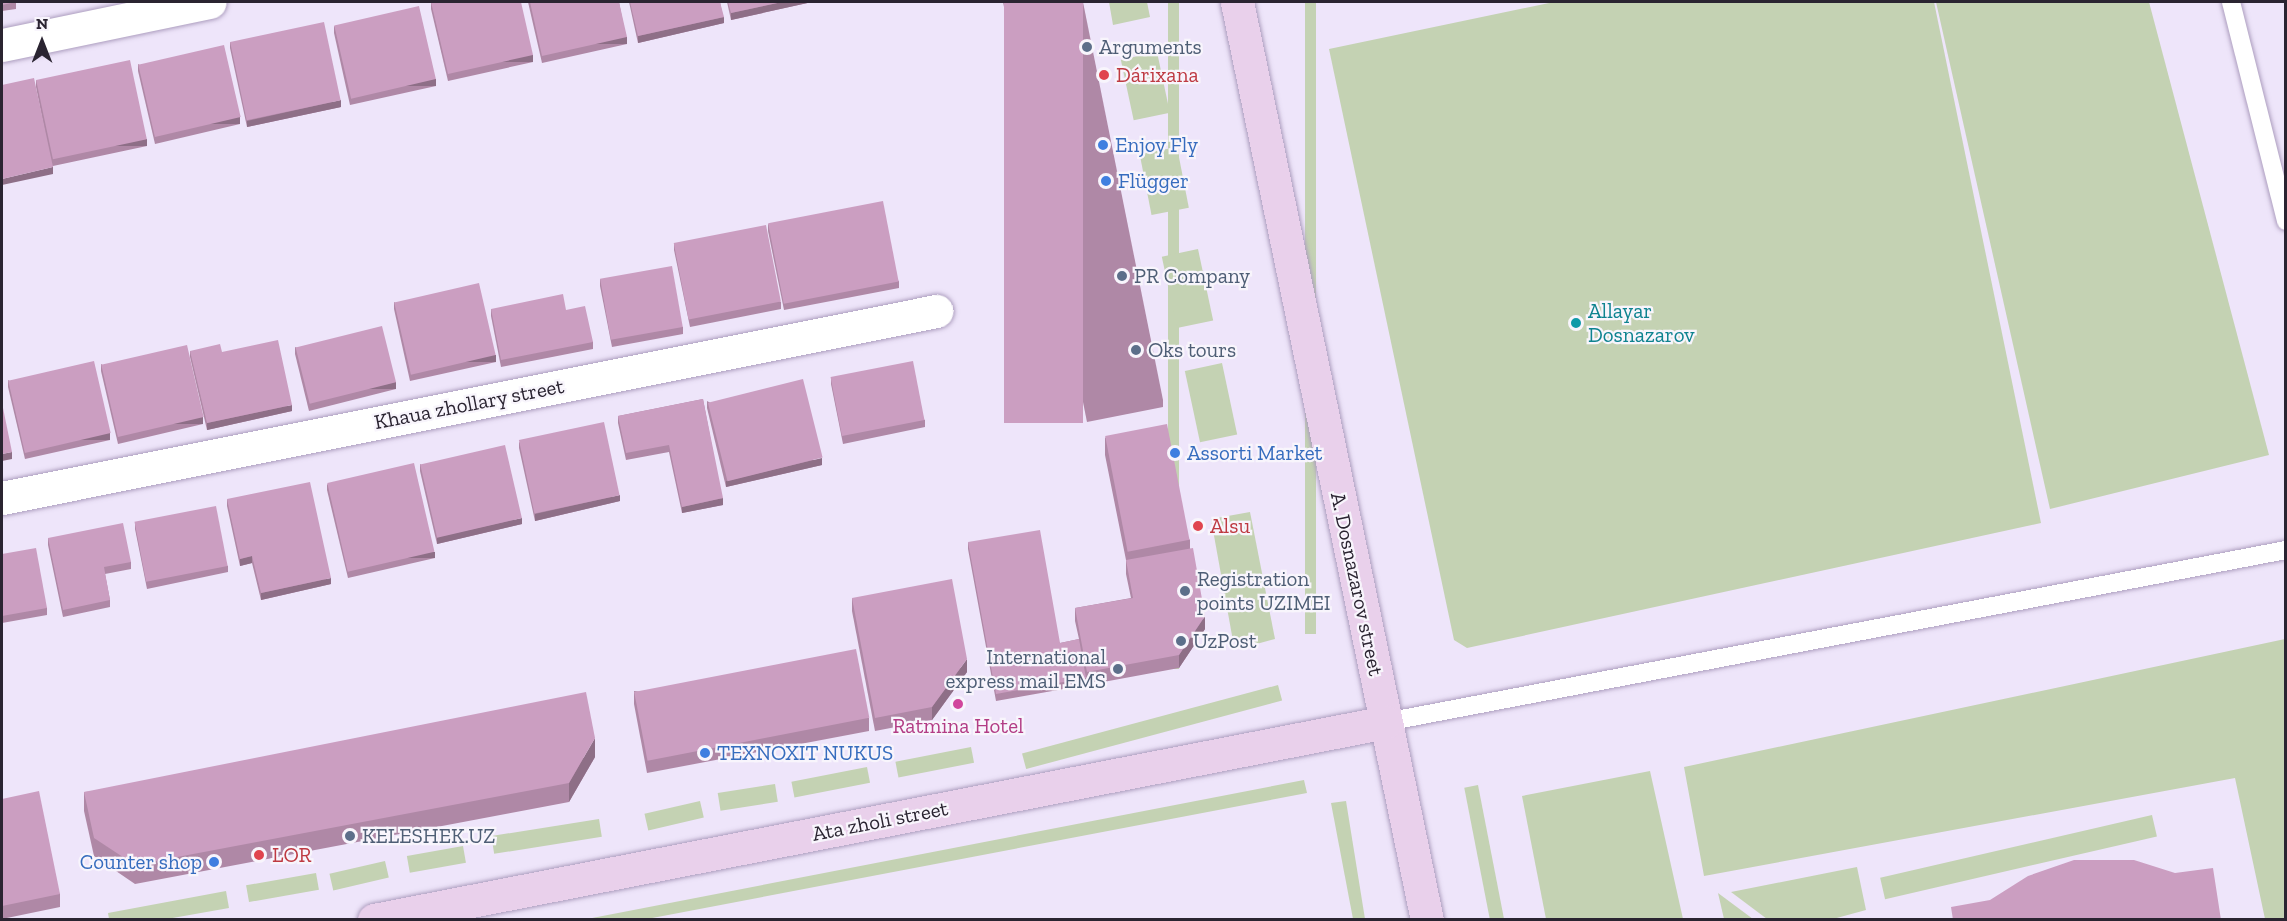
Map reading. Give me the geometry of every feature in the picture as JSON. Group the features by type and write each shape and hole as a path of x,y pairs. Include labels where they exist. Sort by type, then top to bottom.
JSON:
{"main road":[{"name":"A. Dosnazarov street","path":"1237,2 1427,920"},
{"name":"Ata zholi street","path":"374,920 1386,722"}],"street":[{"path":"2,45 210,2"},
{"name":"Khaua zhollary street","path":"2,498 936,311"}],"lane":[{"path":"2231,2 2286,221"},
{"path":"1386,722 2286,550"}],"green space":[{"path":"1109,2 1147,2 1150,17 1113,25"},
{"path":"1168,2 1179,2 1179,669 1168,669"},
{"path":"1305,2 1316,2 1316,634 1305,634"},
{"path":"1554,2 1934,2 2041,523 1467,648 1454,640 1329,49"},
{"path":"1936,2 2149,2 2269,455 2050,509"},
{"path":"1157,52 1170,113 1134,120 1121,60"},
{"path":"1177,147 1189,208 1152,215 1140,154"},
{"path":"1198,249 1213,320 1177,328 1162,257"},
{"path":"1222,363 1237,434 1200,442 1185,371"},
{"path":"1250,512 1275,639 1249,646 1233,641 1211,519"},
{"path":"2285,639 2285,919 2265,919 2235,778 1704,876 1684,767"},
{"path":"1278,685 1282,700 1026,769 1022,754"},
{"path":"971,747 974,763 898,777 895,762"},
{"path":"867,767 870,783 794,797 791,782"},
{"path":"1650,771 1683,919 1546,919 1522,796"},
{"path":"1304,780 1307,793 647,919 587,919"},
{"path":"775,784 778,802 721,811 718,793"},
{"path":"1478,785 1504,919 1490,920 1464,788"},
{"path":"700,801 704,818 648,830 644,814"},
{"path":"1346,801 1365,919 1353,919 1331,803"},
{"path":"2152,815 2157,836 1885,899 1880,878"},
{"path":"599,819 602,837 494,854 491,836"},
{"path":"463,846 466,863 410,873 407,856"},
{"path":"385,861 389,878 333,890 329,874"},
{"path":"1857,867 1866,910 1833,919 1767,919 1731,892"},
{"path":"316,873 319,890 249,902 246,885"},
{"path":"226,891 229,908 167,919 109,919 108,913"},
{"path":"1718,893 1753,919 1724,919"}],"building":[{"path":"431,2 521,2 533,55 448,74"},
{"path":"530,2 619,2 627,37 542,56"},
{"path":"630,2 720,2 724,17 638,36"},
{"path":"728,2 782,2 731,13"},
{"path":"1004,2 1083,2 1083,423 1004,423"},
{"path":"419,6 436,79 351,99 334,26"},
{"path":"324,22 341,100 247,120 230,42"},
{"path":"224,45 241,117 155,137 138,65"},
{"path":"130,60 147,139 53,159 36,80"},
{"path":"34,78 53,167 2,179 2,85"},
{"path":"883,201 899,281 784,304 768,223"},
{"path":"766,225 781,302 689,320 674,243"},
{"path":"672,266 683,327 611,340 600,279"},
{"path":"479,283 496,355 411,375 394,303"},
{"path":"563,294 566,310 585,306 593,342 501,360 491,309"},
{"path":"382,326 396,382 310,404 296,348"},
{"path":"278,340 292,405 207,423 190,351 220,344 222,352"},
{"path":"187,345 204,417 118,437 101,365"},
{"path":"94,361 111,433 25,453 8,381"},
{"path":"913,361 924,420 842,436 831,377"},
{"path":"803,379 823,458 728,481 708,403"},
{"path":"703,399 723,498 682,507 669,445 626,453 618,416"},
{"path":"2,403 12,452 2,454"},
{"path":"604,422 620,495 534,513 519,440"},
{"path":"1167,424 1190,540 1128,552 1105,436"},
{"path":"505,445 522,518 437,538 420,465"},
{"path":"414,463 434,552 348,572 327,483"},
{"path":"310,482 331,578 261,593 252,556 240,559 227,499"},
{"path":"216,506 228,566 146,582 135,522"},
{"path":"123,523 131,562 104,567 110,600 63,610 48,538"},
{"path":"1040,530 1060,643 1079,639 1086,678 996,694 968,542"},
{"path":"36,548 47,608 2,616 2,554"},
{"path":"1193,548 1205,616 1179,655 1087,672 1075,608 1133,598 1126,560"},
{"path":"952,579 967,659 932,707 875,718 852,598"},
{"path":"856,649 869,718 648,761 634,692"},
{"path":"586,692 595,738 569,783 135,865 94,838 84,792"},
{"path":"39,791 60,894 2,906 2,799"},
{"path":"2074,860 2134,860 2175,873 2213,868 2221,920 1953,920 1951,907 1990,900 2028,876"}],"place":[{"name":"Arguments","path":"1087,47"},
{"name":"Dárixana","path":"1104,75"},
{"name":"Enjoy Fly","path":"1103,145"},
{"name":"Flügger","path":"1106,181"},
{"name":"PR Company","path":"1122,276"},
{"name":"Allayar Dosnazarov","path":"1576,323"},
{"name":"Oks tours","path":"1136,350"},
{"name":"Assorti Market","path":"1175,453"},
{"name":"Alsu","path":"1198,526"},
{"name":"Registration points UZIMEI","path":"1185,591"},
{"name":"UzPost","path":"1181,641"},
{"name":"International express mail EMS","path":"1118,669"},
{"name":"Ratmina Hotel","path":"958,704"},
{"name":"TEXNOXIT NUKUS","path":"705,753"},
{"name":"KELESHEK.UZ","path":"350,836"},
{"name":"LOR","path":"259,855"},
{"name":"Counter shop","path":"214,862"}]}
